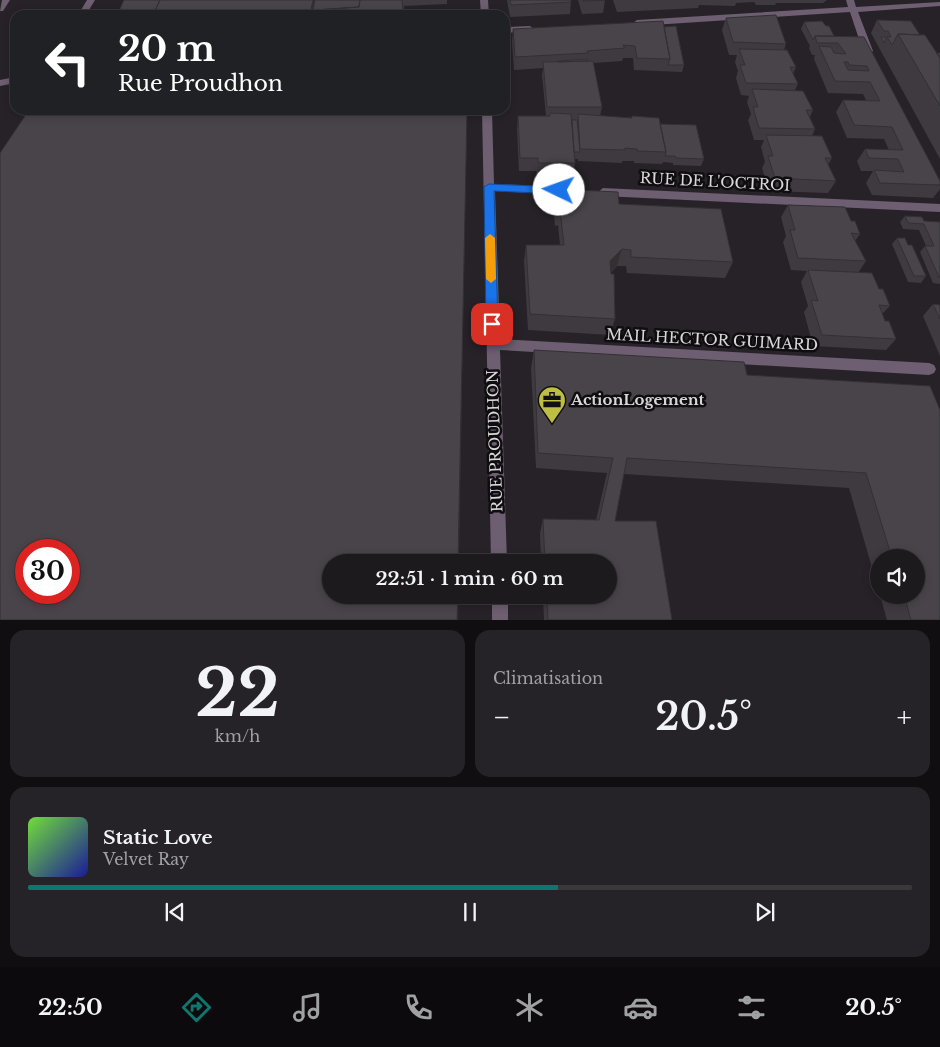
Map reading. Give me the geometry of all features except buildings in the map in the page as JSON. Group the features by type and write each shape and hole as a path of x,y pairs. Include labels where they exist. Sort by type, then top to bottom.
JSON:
{"street":[{"path":"0,9 6,0"},
{"path":"628,23 852,5 940,4"},
{"path":"852,5 863,39 872,56"},
{"path":"510,30 540,28"},
{"name":"RUE PROUDHON","path":"487,115 499,554"},
{"name":"RUE DE L'OCTROI","path":"489,187 940,208"},
{"name":"MAIL HECTOR GUIMARD","path":"493,344 928,369"},
{"path":"500,604 500,620"}],"slow traffic":[{"path":"490,238 491,279"}],"place":[{"name":"ActionLogement","path":"552,424"}],"route":[{"path":"492,324 489,187 559,190"}]}
